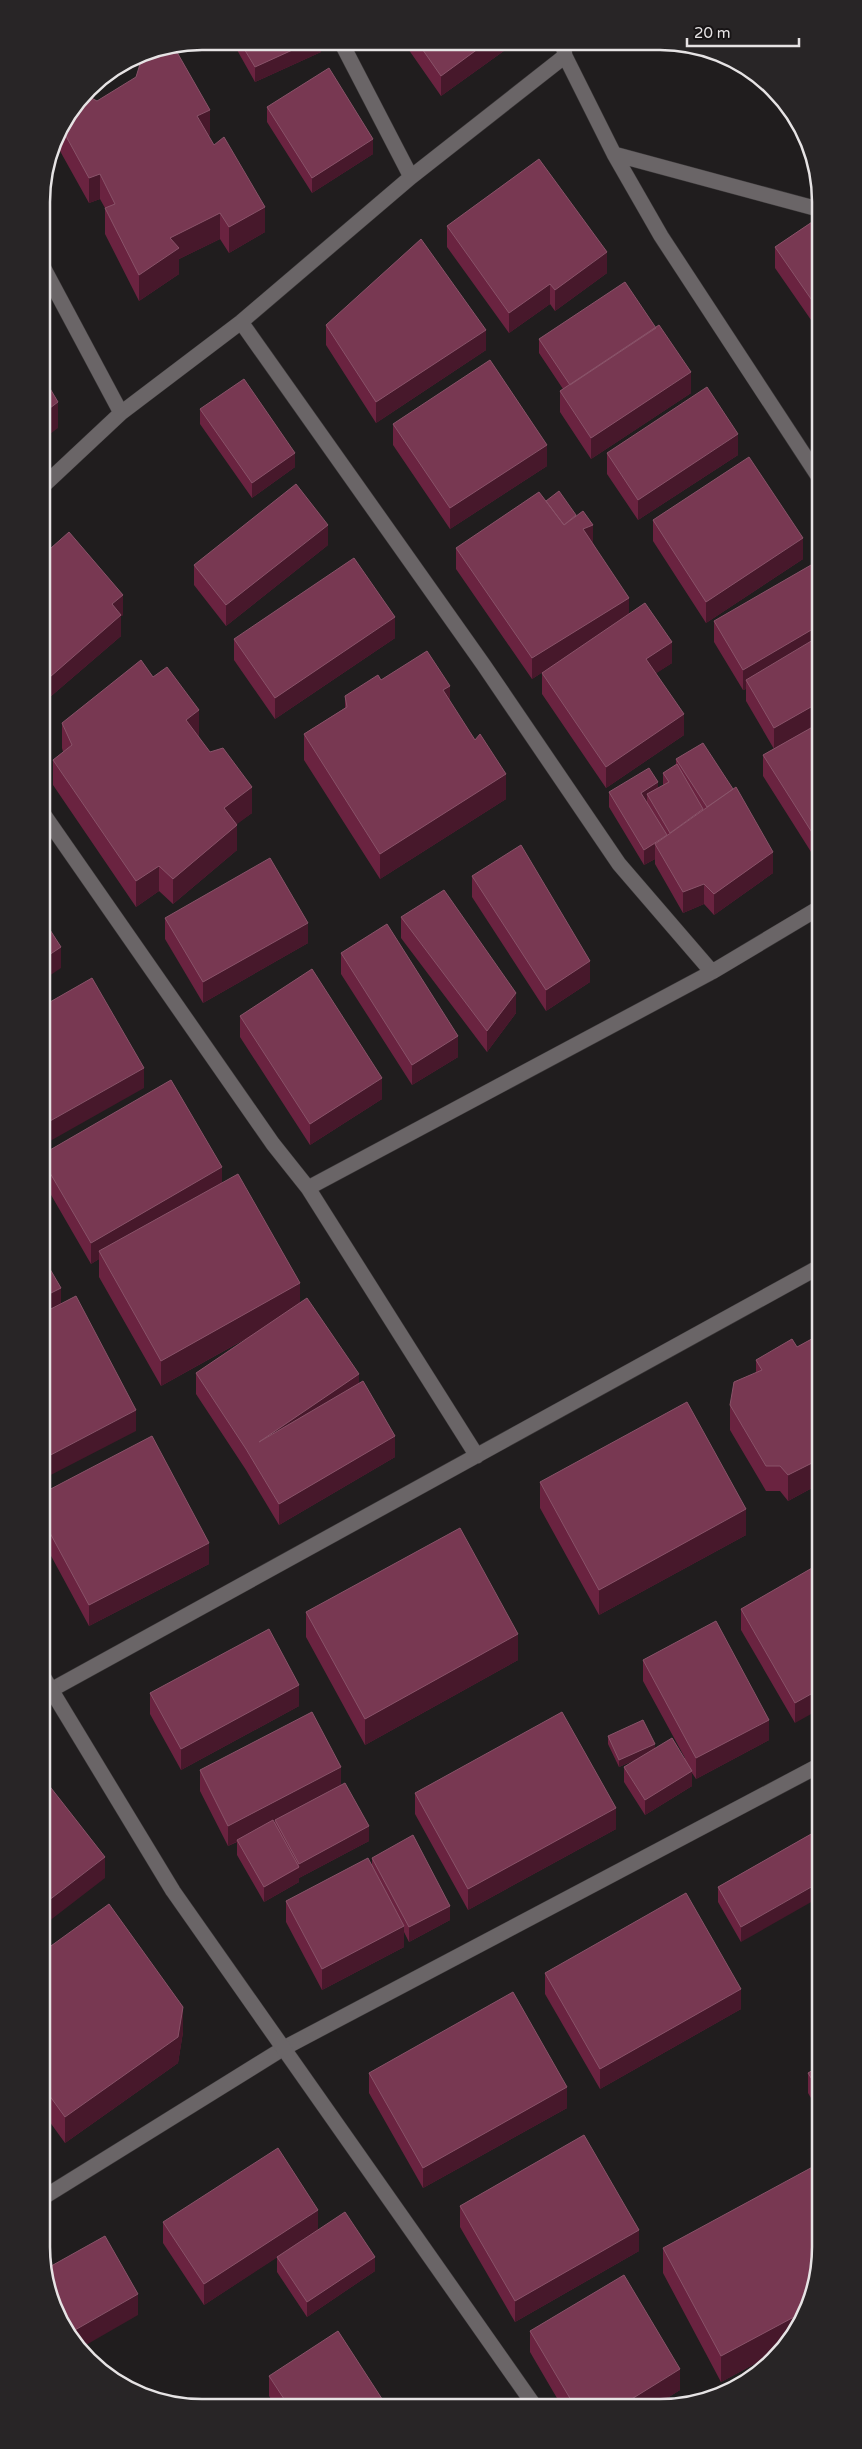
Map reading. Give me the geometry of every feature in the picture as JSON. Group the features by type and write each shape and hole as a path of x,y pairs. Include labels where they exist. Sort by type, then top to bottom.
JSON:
{"street":[{"path":"345,50 411,177"},
{"path":"50,480 121,413 242,322 411,177 564,50 614,154 661,236 812,467"},
{"path":"614,154 812,207"},
{"path":"50,280 121,413"},
{"path":"242,322 483,664 619,864 712,972"},
{"path":"50,823 274,1144 308,1188 477,1456"},
{"path":"308,1188 712,972 812,912"},
{"path":"50,1682 477,1456 812,1271"},
{"path":"50,1689 173,1891 530,2399"},
{"path":"50,2193 284,2048 812,1770"}],"building":[{"path":"245,50 292,50 255,67"},
{"path":"423,50 476,50 441,76"},
{"path":"177,52 210,110 197,116 214,145 224,137 265,207 229,227 220,213 170,238 179,248 139,275 105,208 115,204 100,174 89,178 66,136 81,110 92,98 97,101 136,77 140,64 153,58"},
{"path":"329,68 373,139 312,178 267,107"},
{"path":"539,159 607,252 555,290 550,284 509,313 447,226"},
{"path":"812,222 812,300 775,247"},
{"path":"421,239 486,330 376,402 326,325"},
{"path":"625,282 656,328 570,385 539,339"},
{"path":"659,325 691,372 591,438 560,391"},
{"path":"490,360 547,445 450,508 393,424"},
{"path":"244,379 295,453 252,483 200,409"},
{"path":"707,387 738,434 638,500 607,453"},
{"path":"50,388 58,402 50,408"},
{"path":"749,457 803,538 706,602 653,520"},
{"path":"296,484 328,525 226,605 194,565"},
{"path":"559,491 576,515 564,525 546,501"},
{"path":"539,492 564,525 583,511 593,525 583,529 629,598 532,658 456,548"},
{"path":"69,532 123,595 112,604 121,615 50,677 50,549"},
{"path":"354,558 395,617 275,698 234,639"},
{"path":"812,564 812,630 743,670 714,621"},
{"path":"645,603 672,642 646,659 684,714 606,767 542,673"},
{"path":"812,641 812,706 774,728 746,680"},
{"path":"427,651 450,686 443,690 475,740 480,734 506,774 380,854 304,734 347,707 345,696 378,675 381,680"},
{"path":"141,660 153,677 167,667 199,710 186,720 210,752 223,748 252,787 224,808 237,825 173,879 159,866 136,881 53,760 72,745 62,723"},
{"path":"812,727 812,832 763,755"},
{"path":"703,743 733,789 707,807 676,759"},
{"path":"677,764 703,809 670,833 647,794 669,782 663,773"},
{"path":"649,768 658,782 641,793 667,835 644,850 609,792"},
{"path":"736,787 773,852 714,894 704,884 683,892 655,844"},
{"path":"521,845 590,961 546,990 472,876"},
{"path":"270,858 308,923 203,982 165,918"},
{"path":"444,890 516,993 487,1031 401,917"},
{"path":"387,924 458,1036 412,1065 341,953"},
{"path":"50,930 61,947 50,954"},
{"path":"312,969 382,1078 310,1124 240,1016"},
{"path":"92,978 144,1068 50,1121 50,1002"},
{"path":"171,1080 222,1167 91,1243 50,1173 50,1150"},
{"path":"238,1174 300,1283 161,1361 99,1251"},
{"path":"50,1269 61,1288 50,1294"},
{"path":"76,1296 136,1410 50,1455 50,1309"},
{"path":"307,1298 359,1374 259,1442 363,1381 395,1436 279,1504 246,1449 196,1373"},
{"path":"792,1339 797,1347 812,1339 812,1463 788,1475 780,1466 766,1466 730,1405 734,1382 762,1370 756,1360"},
{"path":"687,1402 746,1509 599,1590 540,1482"},
{"path":"152,1436 209,1543 89,1605 50,1533 50,1489"},
{"path":"460,1528 518,1634 365,1719 306,1612"},
{"path":"812,1568 812,1693 795,1703 741,1609"},
{"path":"716,1621 769,1720 696,1758 643,1660"},
{"path":"269,1629 299,1685 181,1749 150,1693"},
{"path":"312,1712 341,1767 228,1826 200,1770"},
{"path":"562,1712 616,1808 468,1889 415,1793"},
{"path":"643,1720 655,1744 619,1760 608,1736"},
{"path":"672,1738 692,1771 645,1800 624,1767"},
{"path":"345,1783 369,1826 299,1864 275,1820"},
{"path":"50,1787 105,1857 50,1899"},
{"path":"273,1820 299,1867 264,1887 237,1840"},
{"path":"812,1834 812,1887 741,1927 718,1887"},
{"path":"413,1835 450,1906 409,1927 372,1858"},
{"path":"368,1858 404,1926 322,1969 286,1901"},
{"path":"686,1893 741,1989 600,2069 545,1973"},
{"path":"109,1904 183,2007 178,2037 65,2117 50,2096 50,1947"},
{"path":"513,1992 567,2087 423,2168 369,2073"},
{"path":"812,2071 812,2079 808,2073"},
{"path":"584,2135 639,2230 515,2301 460,2206"},
{"path":"278,2148 318,2210 204,2284 163,2222"},
{"path":"812,2167 811,2266 807,2286 794,2317 721,2356 663,2248"},
{"path":"345,2212 375,2257 307,2302 277,2257"},
{"path":"105,2236 138,2294 75,2330 70,2323 55,2286 51,2266"},
{"path":"624,2275 680,2369 632,2399 570,2399 530,2331"},
{"path":"338,2331 382,2399 284,2399 269,2376"}]}
